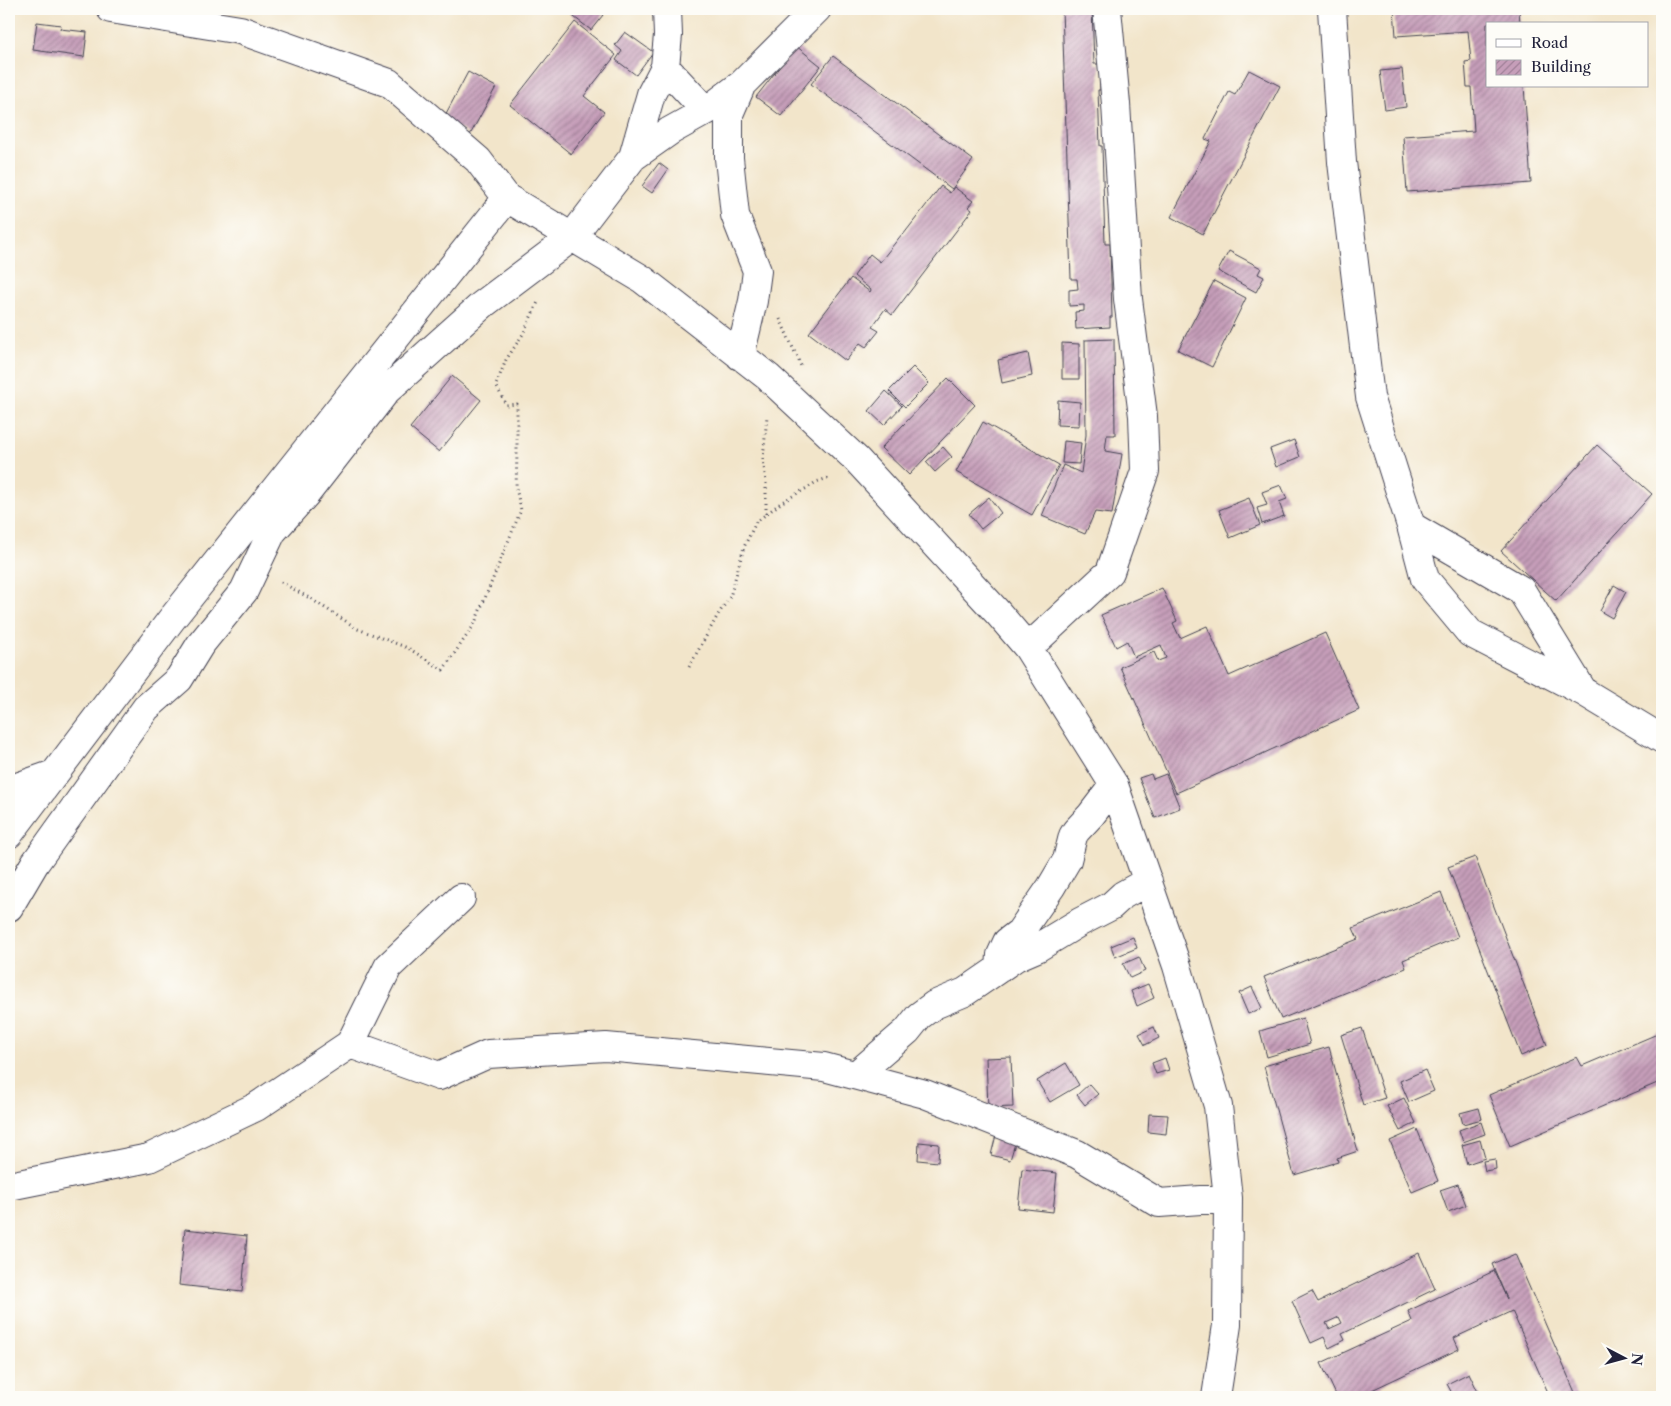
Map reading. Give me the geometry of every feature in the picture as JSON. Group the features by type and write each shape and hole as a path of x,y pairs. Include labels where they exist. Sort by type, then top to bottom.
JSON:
{"street":[{"path":"111,9 240,30 388,83 478,160 506,198 642,279 768,377 856,460 1028,648 1114,785 1177,966 1218,1106 1228,1198 1227,1325 1216,1397"},
{"path":"633,157 651,94 665,67 668,35 667,9"},
{"path":"9,907 35,863 146,708 179,679 200,644 244,591 272,532 306,494 386,390 482,305 571,238 633,157 670,131 706,111 742,84 817,9"},
{"path":"1028,648 1110,572 1145,471 1143,416 1128,299 1116,104 1107,9"},
{"path":"1332,9 1342,162 1370,397 1411,526 1425,580 1470,633 1584,692 1662,738"},
{"path":"665,67 706,111"},
{"path":"740,356 753,301 756,271 735,215 729,158 730,114 742,84"},
{"path":"9,834 171,620 506,198"},
{"path":"1411,526 1520,590 1584,692"},
{"path":"9,790 54,774"},
{"path":"1000,968 1001,955 1007,942 1020,932 1068,860 1073,836 1076,831 1114,785"},
{"path":"856,1075 907,1031 919,1016 943,1001 966,992 1016,957 1037,948 1111,906 1123,895 1148,881"},
{"path":"9,1186 149,1158 256,1108 350,1044 388,968 461,898"},
{"path":"350,1044 439,1076 488,1054 606,1047 824,1067 925,1094 1077,1154 1159,1203 1228,1198"}],"path":[{"path":"256,568 311,599 358,629 408,648 443,670 474,625 521,510 516,488 518,454 517,404 506,405 496,385 506,360 523,334 549,279 545,258"},
{"path":"766,515 766,482 763,459 768,377"},
{"path":"689,667 730,597 744,547 756,522 782,502 816,482 829,477 844,476 851,471 856,460"}],"building":[{"path":"574,9 595,9 603,15 591,30 570,14"},
{"path":"1062,9 1092,9 1094,64 1099,64 1100,90 1098,90 1105,244 1110,244 1112,317 1110,317 1110,327 1076,329 1075,312 1084,311 1084,305 1069,306 1069,290 1078,289 1077,279 1071,279"},
{"path":"1394,9 1519,9 1520,22 1486,22 1486,88 1524,88 1531,183 1407,192 1403,136 1474,131 1471,87 1467,87 1465,62 1471,61 1468,31 1396,36"},
{"path":"37,22 61,25 60,29 87,32 84,57 33,50"},
{"path":"575,22 616,55 584,96 604,112 571,154 510,105"},
{"path":"625,32 653,52 636,75 616,60 622,51 615,45"},
{"path":"796,46 821,66 781,116 756,97"},
{"path":"833,56 973,160 952,189 811,84"},
{"path":"1402,69 1406,107 1385,110 1380,71"},
{"path":"1249,70 1280,86 1203,234 1171,217 1211,141 1205,139 1229,92 1235,95"},
{"path":"468,72 496,87 470,135 459,128 441,123"},
{"path":"659,163 668,170 652,193 642,186"},
{"path":"941,186 950,193 954,187 973,201 968,207 972,210 892,315 885,309 872,327 879,331 866,347 860,343 846,361 809,333 851,278 870,292 871,290 854,276 870,254 880,262"},
{"path":"1229,251 1261,268 1258,274 1264,277 1256,292 1218,271"},
{"path":"1214,281 1246,298 1212,367 1178,350"},
{"path":"1114,339 1115,435 1107,435 1105,451 1122,454 1112,514 1095,512 1085,534 1042,516 1063,465 1081,473 1086,435 1085,340"},
{"path":"1062,343 1079,344 1079,379 1062,379"},
{"path":"1028,353 1032,376 1002,383 998,360"},
{"path":"913,367 929,383 905,407 889,391"},
{"path":"452,376 481,400 439,452 410,428"},
{"path":"948,378 975,405 909,475 881,448"},
{"path":"886,391 902,406 884,425 869,411"},
{"path":"1058,400 1080,402 1079,426 1057,425"},
{"path":"983,422 1059,465 1032,515 956,472"},
{"path":"1294,440 1300,457 1276,467 1270,449"},
{"path":"1064,441 1081,443 1079,464 1062,463"},
{"path":"1597,445 1652,494 1556,601 1501,551"},
{"path":"943,447 952,457 935,472 926,462"},
{"path":"1281,485 1287,499 1279,502 1284,516 1262,524 1257,508 1267,505 1262,492"},
{"path":"989,497 1001,513 981,529 969,514"},
{"path":"1249,498 1260,525 1230,538 1219,510"},
{"path":"1614,585 1626,592 1612,618 1600,611"},
{"path":"1162,588 1177,621 1173,623 1180,638 1207,626 1229,676 1325,633 1359,710 1176,793 1120,667 1154,652 1158,661 1166,658 1161,645 1134,657 1127,641 1116,647 1101,615"},
{"path":"1151,774 1153,779 1166,774 1180,808 1155,818 1139,778"},
{"path":"1475,857 1547,1045 1521,1056 1448,867"},
{"path":"1441,892 1458,937 1403,960 1406,968 1281,1019 1264,977 1358,939 1353,928"},
{"path":"1133,937 1137,948 1115,957 1111,946"},
{"path":"1139,957 1145,971 1130,978 1123,964"},
{"path":"1148,984 1154,998 1137,1006 1131,991"},
{"path":"1252,987 1262,1008 1248,1014 1239,993"},
{"path":"1303,1018 1310,1044 1267,1057 1260,1031"},
{"path":"1154,1027 1159,1038 1145,1045 1139,1034"},
{"path":"1362,1028 1385,1098 1363,1105 1341,1035"},
{"path":"1662,1032 1662,1081 1510,1146 1489,1095 1577,1057 1582,1066"},
{"path":"1329,1047 1358,1151 1337,1158 1338,1162 1294,1175 1264,1066"},
{"path":"1011,1057 1013,1107 988,1108 986,1058"},
{"path":"1165,1058 1169,1070 1156,1074 1152,1063"},
{"path":"1066,1063 1079,1085 1050,1102 1037,1081"},
{"path":"1425,1070 1434,1091 1409,1102 1400,1081"},
{"path":"1089,1084 1098,1094 1085,1105 1077,1095"},
{"path":"1404,1098 1416,1123 1400,1131 1387,1106"},
{"path":"1479,1108 1482,1119 1463,1124 1460,1113"},
{"path":"1149,1114 1168,1115 1166,1134 1148,1132"},
{"path":"1481,1122 1485,1134 1463,1142 1459,1130"},
{"path":"1417,1129 1438,1181 1412,1192 1390,1141"},
{"path":"996,1135 1016,1140 1010,1160 991,1155"},
{"path":"1480,1140 1485,1158 1467,1164 1462,1145"},
{"path":"919,1142 939,1144 938,1162 918,1160"},
{"path":"1495,1159 1496,1169 1485,1171 1483,1161"},
{"path":"1022,1169 1057,1173 1053,1212 1018,1208"},
{"path":"1458,1184 1466,1205 1448,1212 1440,1190"},
{"path":"185,1229 247,1236 242,1292 179,1285"},
{"path":"1419,1253 1435,1289 1342,1334 1345,1340 1329,1348 1324,1337 1311,1343 1292,1301 1312,1291 1318,1302","holes":["1339,1317 1342,1323 1329,1329 1326,1323"]},
{"path":"1515,1254 1577,1397 1550,1397 1512,1311 1454,1338 1459,1349 1357,1397 1337,1397 1321,1363 1412,1321 1408,1311 1494,1271 1507,1299 1492,1264"},
{"path":"1469,1373 1480,1396 1454,1397 1447,1384"}]}
